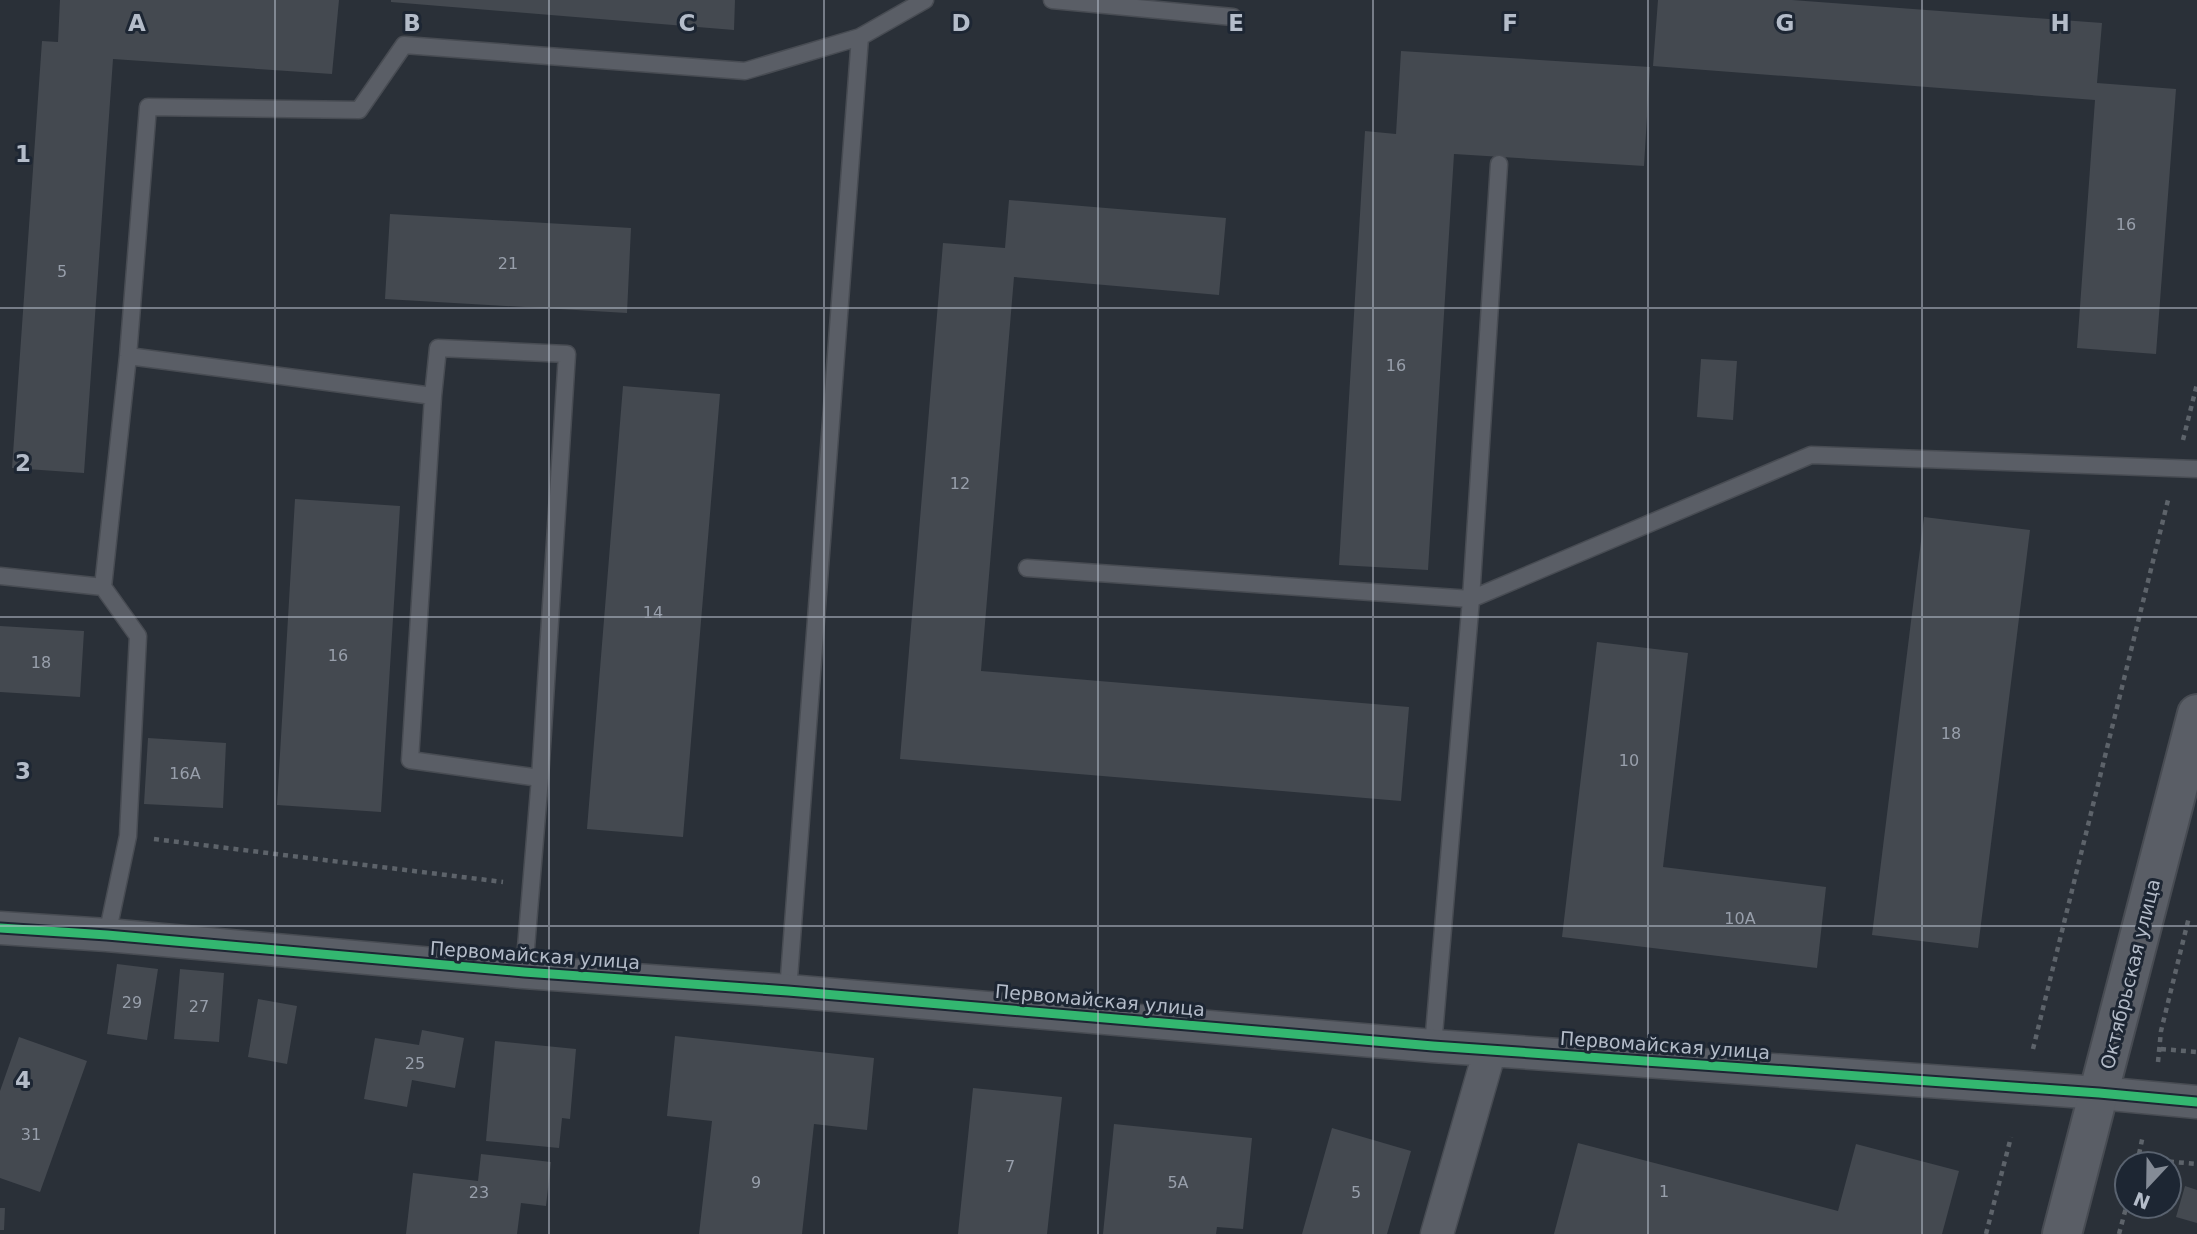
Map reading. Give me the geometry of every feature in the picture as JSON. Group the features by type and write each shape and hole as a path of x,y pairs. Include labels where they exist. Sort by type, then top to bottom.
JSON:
{"street":[{"name":"Октябрьская улица","path":"2062,1234 2197,714"},
{"name":"Первомайская улица","path":"0,928 1433,1046 2197,1102"},
{"path":"1437,1234 1490,1050"}],"lane":[{"path":"107,935 128,836 138,636 103,587 128,356 148,107 359,110 404,45 745,71 860,37 925,0"},
{"path":"1052,0 1233,17"},
{"path":"788,991 860,37"},
{"path":"1433,1046 1471,599 1499,164"},
{"path":"524,972 540,778 567,354 438,348 410,760 540,778"},
{"path":"128,356 433,397"},
{"path":"1027,568 1471,599 1811,454 2197,469"},
{"path":"0,576 103,587"}],"path":[{"path":"2033,1049 2197,384"},
{"path":"128,836 532,886"},
{"path":"2190,911 2161,1031 2161,1049 2197,1052"},
{"path":"2140,1150 2143,1135"},
{"path":"1986,1234 2011,1137"}],"building":[{"path":"60,0 339,0 332,74 113,59 84,473 12,468 42,41 58,42"},
{"path":"735,0 734,30 391,2"},
{"path":"1658,0 1792,0 2102,23 2097,83 2176,89 2156,354 2077,348 2095,100 1653,66"},
{"path":"1401,51 1650,67 1644,166 1454,154 1428,570 1339,565 1365,131 1396,134"},
{"path":"1009,200 1226,218 1219,295 1014,277 981,671 1409,707 1401,801 900,759 943,243 1005,248"},
{"path":"390,214 631,228 627,313 385,299"},
{"path":"1701,359 1737,361 1733,420 1697,417"},
{"path":"623,386 720,394 683,837 587,829"},
{"path":"295,499 400,506 381,812 277,805"},
{"path":"1924,517 2030,530 1978,948 1872,935"},
{"path":"0,626 84,631 80,697 0,692"},
{"path":"1597,642 1688,653 1663,867 1826,887 1817,968 1562,937"},
{"path":"148,738 226,743 223,808 144,804"},
{"path":"117,964 158,969 147,1040 107,1034"},
{"path":"180,969 224,973 219,1042 174,1039"},
{"path":"258,999 297,1006 287,1064 248,1057"},
{"path":"422,1030 464,1038 455,1088 412,1080 407,1107 364,1099 375,1038 419,1045"},
{"path":"675,1036 874,1058 867,1130 814,1124 802,1234 699,1234 712,1121 667,1116"},
{"path":"19,1037 87,1061 40,1192 0,1178 0,1091"},
{"path":"495,1041 576,1049 570,1119 562,1118 559,1148 486,1141"},
{"path":"973,1088 1062,1097 1047,1234 958,1234"},
{"path":"1114,1124 1252,1138 1243,1229 1217,1227 1216,1234 1103,1234"},
{"path":"1332,1128 1411,1151 1387,1234 1302,1234"},
{"path":"1578,1143 1838,1211 1856,1144 1959,1171 1942,1234 1554,1234"},
{"path":"481,1154 551,1162 546,1206 521,1203 517,1234 406,1234 413,1173 478,1181"},
{"path":"2185,1186 2197,1190 2197,1223 2183,1219"},
{"path":"0,1208 5,1208 4,1230 0,1230"}],"cycle path":[{"path":"0,928 1433,1046 2197,1102"}]}
